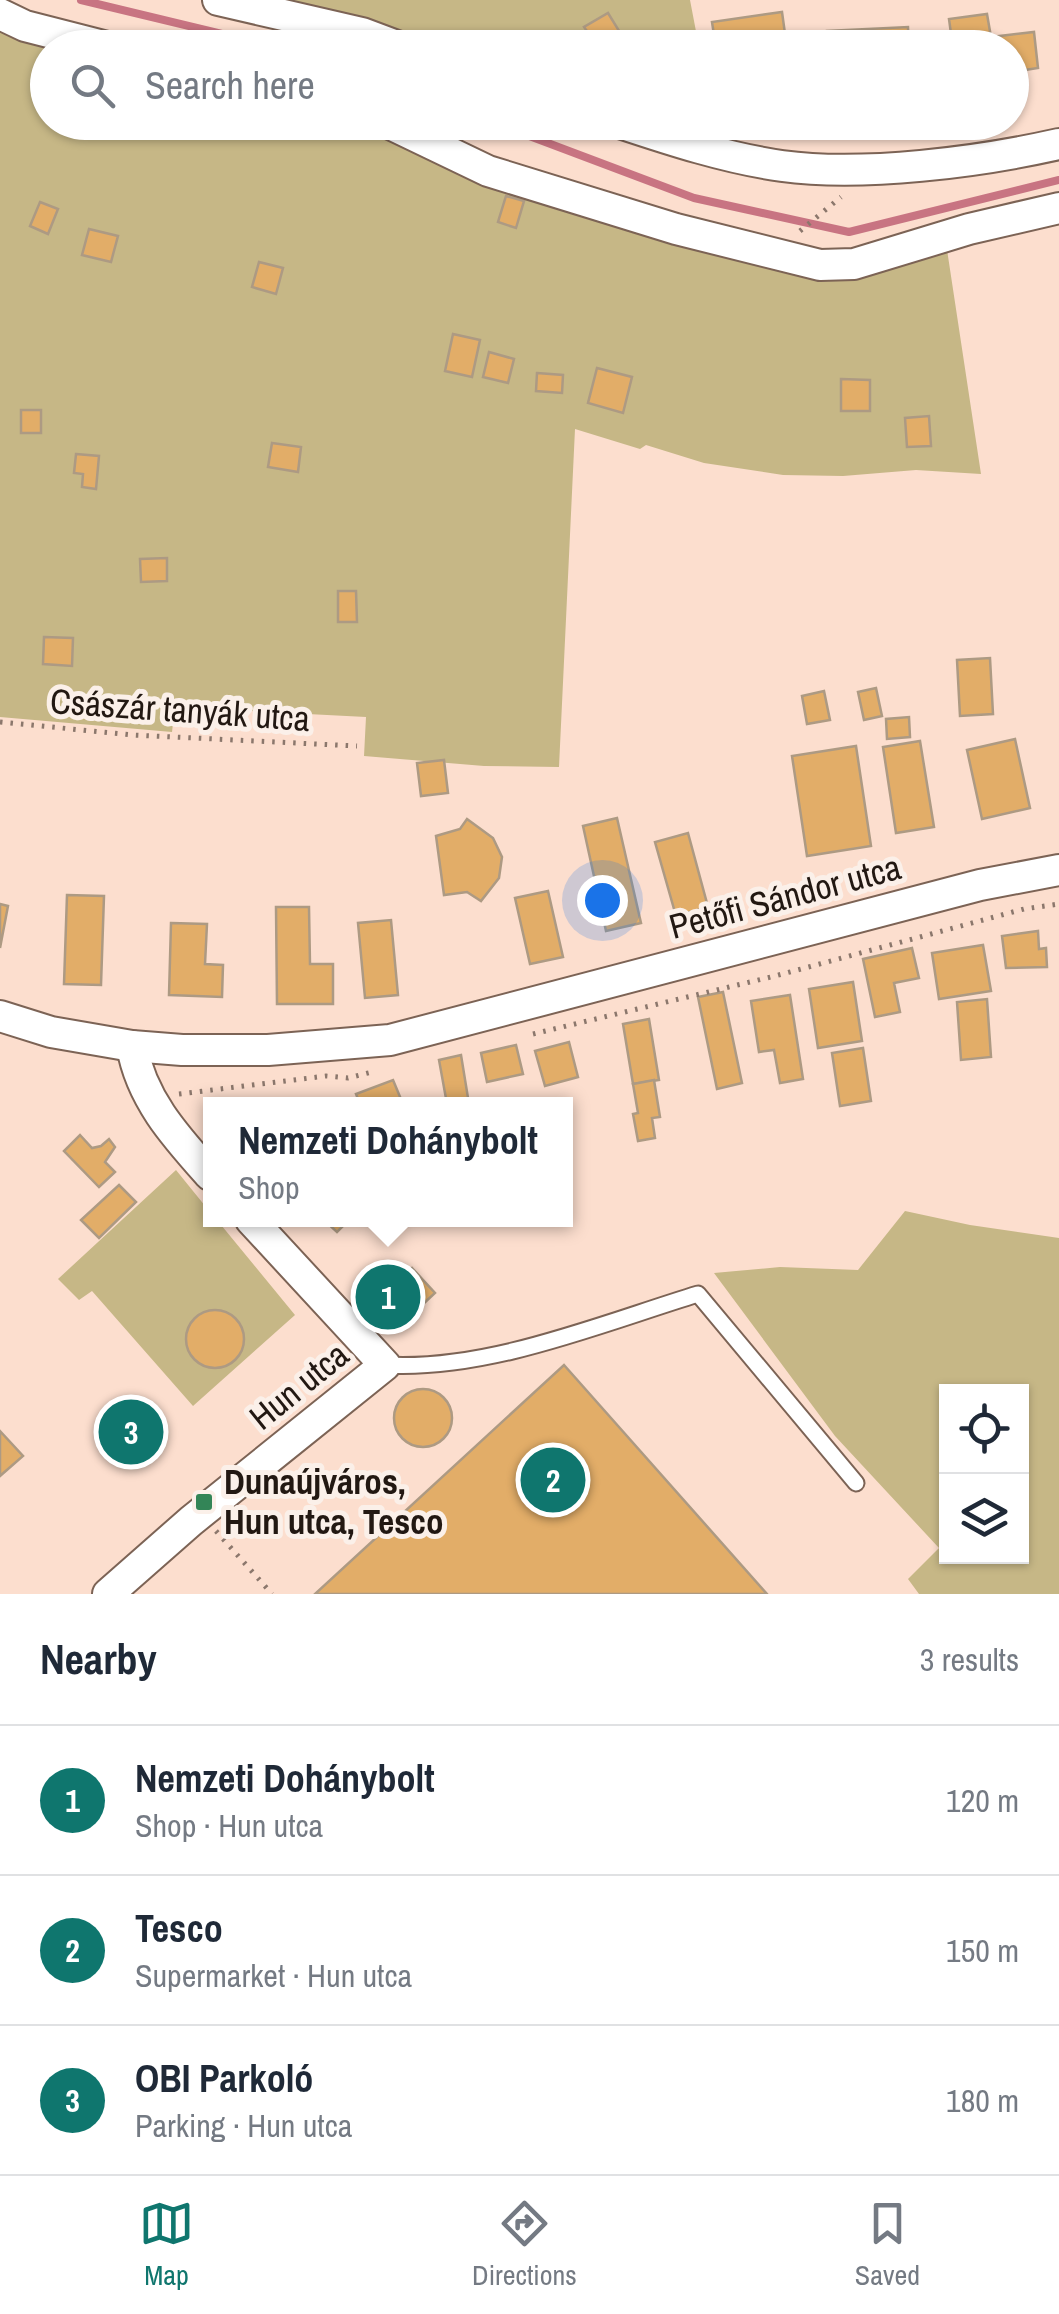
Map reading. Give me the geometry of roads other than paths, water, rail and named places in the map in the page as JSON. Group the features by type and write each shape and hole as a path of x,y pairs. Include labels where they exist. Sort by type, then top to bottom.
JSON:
{"street":[{"path":"218,0 349,30"},
{"path":"0,14 40,30"},
{"path":"423,140 488,171 676,229 820,266 854,264 1059,208"},
{"path":"672,140 783,166 881,170 1059,144"},
{"name":"Petőfi Sándor utca","path":"1,1016 51,1032 182,1050 268,1050 390,1040 980,884 1059,870"},
{"path":"132,1046 153,1105 203,1166"},
{"name":"Hun utca","path":"108,1594 191,1521 385,1365 257,1227"}],"lane":[{"path":"385,1365 426,1367 490,1357 698,1294 856,1483"}],"waterway":[{"path":"81,0 205,30"},
{"path":"540,140 694,198 849,232 1059,180"}],"place":[{"name":"Nemzeti Dohánybolt","path":"388,1297"},
{"name":"OBI Parkoló","path":"131,1432"},
{"name":"Tesco","path":"553,1480"},
{"name":"Dunaújváros, Hun utca, Tesco","path":"204,1502"}]}
